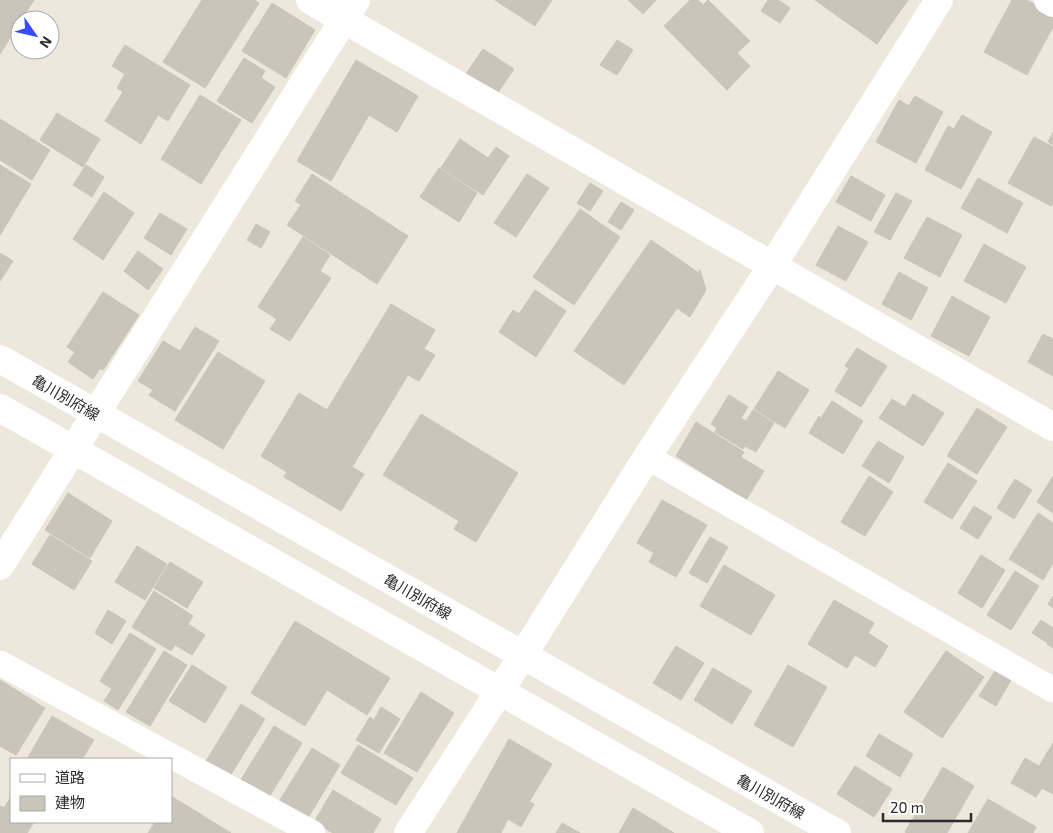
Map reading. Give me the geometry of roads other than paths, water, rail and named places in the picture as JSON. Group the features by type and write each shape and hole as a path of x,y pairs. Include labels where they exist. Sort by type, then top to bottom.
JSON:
{"street":[{"path":"310,0 350,10 772,266 1053,427"},
{"path":"408,833 772,266 939,0"},
{"path":"1048,0 1053,3"},
{"path":"0,566 350,10"},
{"name":"亀川別府線","path":"0,359 837,833"},
{"path":"0,408 750,833"},
{"path":"648,457 1053,690"},
{"path":"0,663 313,833"}]}
